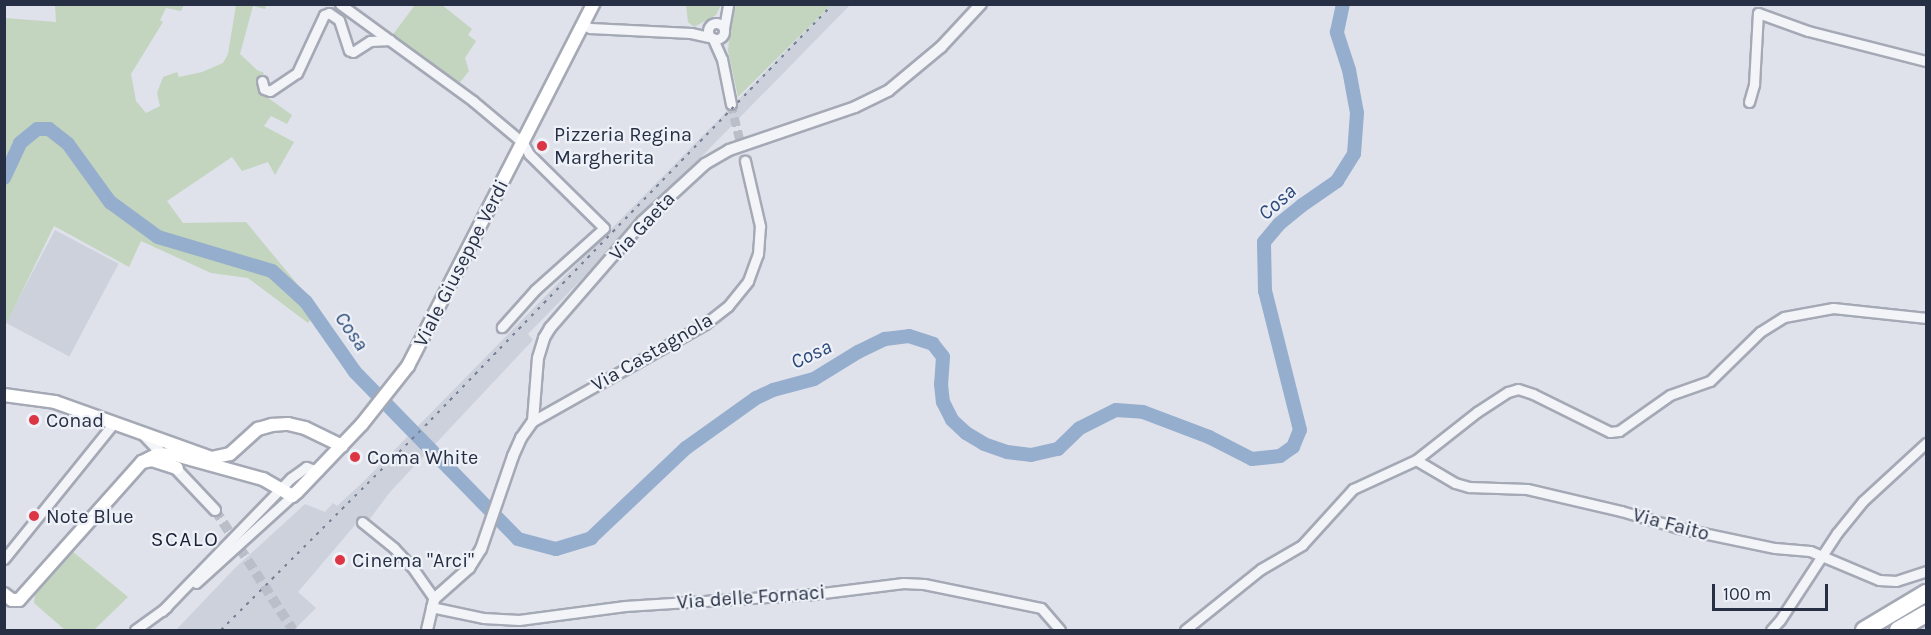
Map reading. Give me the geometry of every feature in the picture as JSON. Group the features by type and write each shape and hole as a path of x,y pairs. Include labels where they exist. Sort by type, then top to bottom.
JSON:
{"highway":[{"path":"1864,630 1926,593"},
{"path":"1898,630 1926,614"}],"main road":[{"name":"Viale Giuseppe Verdi","path":"292,496 362,424 412,359 593,4"},
{"path":"4,395 56,402 148,439 205,457 218,458 235,451 258,429 288,424 304,428 342,446"},
{"path":"10,597 19,600 151,452 148,439"},
{"path":"141,462 164,454 254,476 278,491 292,496"},
{"path":"141,462 152,460 177,468"}],"street":[{"path":"340,4 473,101 523,143 529,154 604,228 536,290 502,327"},
{"name":"Via Gaeta","path":"433,603 469,568 482,549 521,438 533,421 538,358 550,327 642,222 705,164 729,150 855,106 888,91 941,47 981,4"},
{"path":"728,5 716,31 731,104"},
{"path":"262,81 264,89 270,91 297,73 324,15 329,13 339,20 349,50 353,52 370,41 390,40"},
{"path":"1749,102 1754,84 1758,13 1808,31 1926,61"},
{"path":"583,25 591,28 691,33 716,31"},
{"name":"Via Castagnola","path":"533,421 705,324 728,306 748,281 758,254 760,226 745,161"},
{"path":"1185,630 1261,569 1302,546 1353,489 1416,460 1477,412 1518,389 1533,394 1610,432 1618,431 1670,395 1710,381 1761,332 1785,317 1833,308 1926,318"},
{"path":"4,559 113,424"},
{"path":"148,439 215,510"},
{"path":"1771,630 1780,620 1837,533 1863,501 1926,443"},
{"name":"Via Faito","path":"1416,460 1455,483 1469,487 1527,489 1621,511 1678,528 1823,555 1879,580 1896,581 1926,571"},
{"path":"162,611 278,491 306,467 318,471"},
{"path":"135,630 162,611 292,496"},
{"path":"362,522 394,548 412,567 433,603 427,630"},
{"name":"Via delle Fornaci","path":"433,603 475,616 519,620 635,605 815,594 903,583 924,584 1041,608 1060,630"}],"shaded area":[{"path":"831,5 850,5 528,334 533,340 390,492 369,520 361,518 298,592 316,608 294,630 176,630 235,568 305,504 325,512 333,503 337,506 363,482"},
{"path":"55,230 119,264 69,357 6,323"}],"green space":[{"path":"686,4 721,5 716,15 694,27 688,22"},
{"path":"736,4 831,5 738,97 728,51 731,17"},
{"path":"55,5 184,5 181,11 166,8 160,20 163,22 131,74 136,101 146,113 160,106 157,93 163,77 177,72 179,77 202,72 223,63 228,54 236,5 266,5 265,9 253,6 240,54 257,70 264,73 259,85 264,95 292,115 287,124 271,116 264,126 294,142 275,175 268,162 242,171 232,157 167,201 183,223 246,222 318,309 308,323 248,278 211,273 141,241 129,267 54,226 7,322 5,321 5,18 56,22"},
{"path":"415,5 442,5 472,29 468,35 476,41 465,58 469,71 458,85 391,37"},
{"path":"72,551 128,597 94,630 65,630 34,603 35,593"}],"waterway":[{"name":"Cosa","path":"4,178 20,143 37,129 49,129 68,144 110,202 158,237 272,271 306,302 355,372 518,539 556,549 591,538 686,448 756,398 773,390 814,379 858,352 885,339 909,336 933,344 943,357 941,384 943,402 952,420 966,433 984,444 1007,452 1031,455 1058,449 1080,428 1116,410 1143,412 1209,437 1252,459 1280,456 1293,447 1300,430 1265,291 1264,242 1279,224 1337,181 1354,154 1357,113 1349,70 1337,32 1343,4"}],"tunnel":[{"path":"731,104 745,161"},
{"path":"215,510 293,630"}],"railway":[{"path":"221,630 425,426 833,4"}],"place":[{"name":"Pizzeria Regina Margherita","path":"542,146"},
{"name":"Conad","path":"34,420"},
{"name":"Coma White","path":"355,457"},
{"name":"Note Blue","path":"34,516"},
{"name":"Cinema \"Arci\"","path":"340,560"}],"district":[{"name":"SCALO","path":"185,539"}]}
